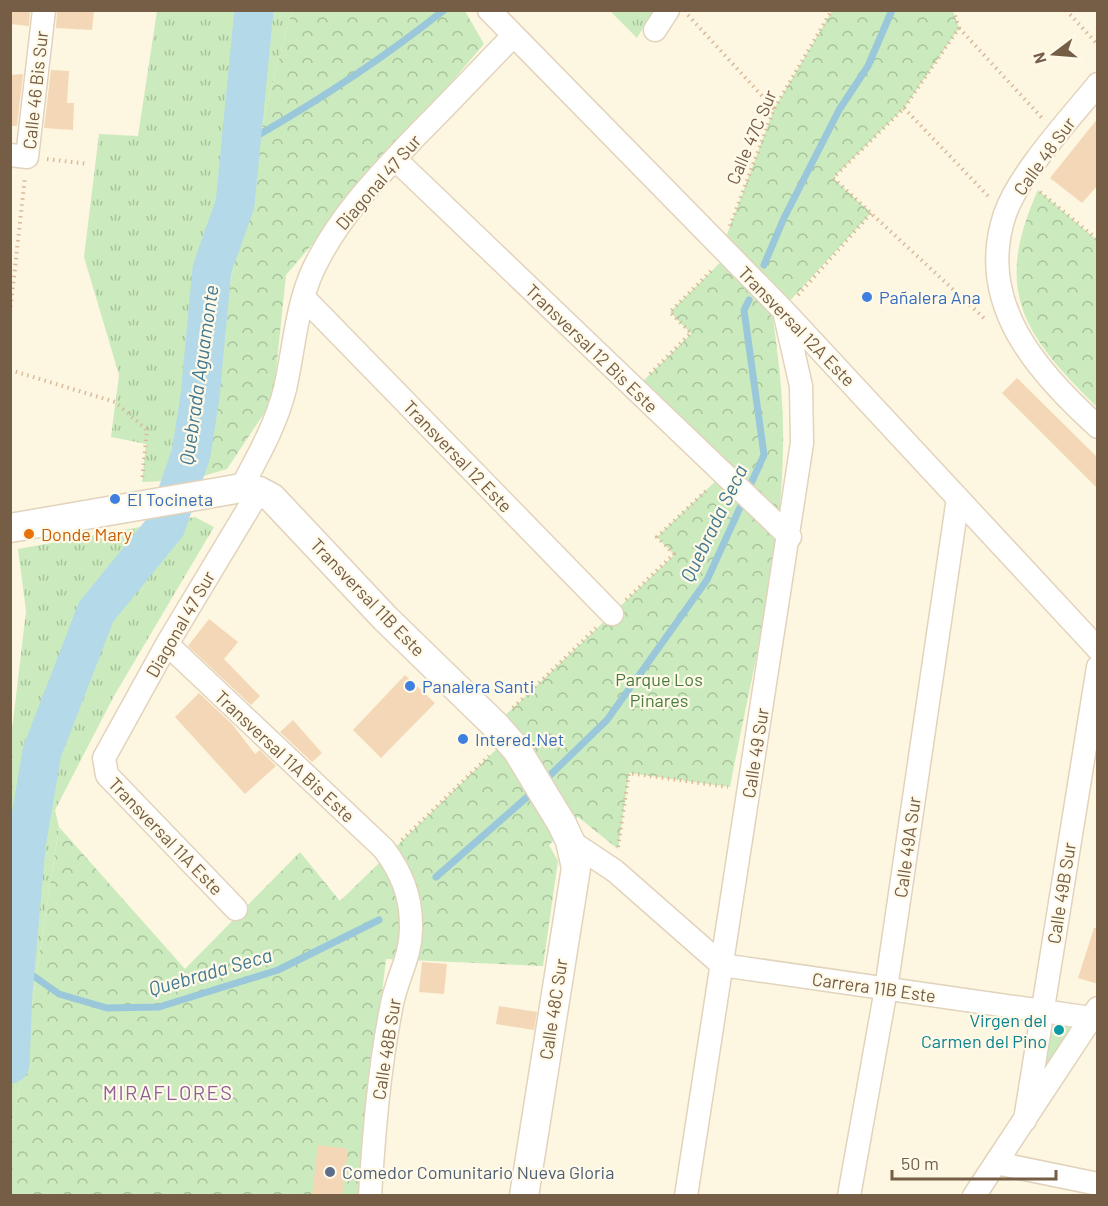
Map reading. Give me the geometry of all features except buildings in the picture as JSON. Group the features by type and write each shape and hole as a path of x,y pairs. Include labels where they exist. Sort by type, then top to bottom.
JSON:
{"street":[{"name":"Calle 46 Bis Sur","path":"19,156 44,10"},
{"name":"Transversal 12A Este","path":"489,10 784,311 1098,650"},
{"path":"655,30 668,10"},
{"name":"Diagonal 47 Sur","path":"104,758 167,645 240,490 274,427 285,390 304,298 313,271 335,232 352,206 513,36"},
{"name":"Calle 48 Sur","path":"1098,84 1024,179 1005,214 998,252 1000,289 1012,326 1039,368 1098,427"},
{"name":"Transversal 12 Bis Este","path":"395,159 790,537"},
{"name":"Transversal 12 Este","path":"304,298 612,614"},
{"name":"Calle 49 Sur","path":"686,1196 790,537 802,443 803,413 796,358 784,311"},
{"path":"10,528 240,490"},
{"name":"Transversal 11B Este","path":"240,490 282,507 385,618 512,744 566,832 615,871 722,965"},
{"name":"Calle 49A Sur","path":"849,1196 886,989 958,498"},
{"name":"Transversal 11A Bis Este","path":"167,645 394,862"},
{"name":"Calle 49B Sur","path":"1025,1120 1098,666"},
{"name":"Transversal 11A Este","path":"104,758 106,775 236,909"},
{"name":"Calle 48C Sur","path":"524,1196 576,868 566,832"},
{"name":"Calle 48B Sur","path":"370,1196 374,1122 389,1019 393,998 408,960 411,942 410,906 394,862"},
{"name":"Carrera 11B Este","path":"722,965 1043,1011 1096,1015"},
{"path":"974,1196 1096,1015"},
{"path":"996,1163 1098,1184"}],"path":[{"path":"684,10 774,109"},
{"name":"Calle 47C Sur","path":"635,389 691,333 670,312 725,251 774,109 832,10"},
{"path":"953,10 959,28 1057,135"},
{"path":"1066,10 1098,45"},
{"path":"959,28 903,108 833,178 988,322"},
{"path":"903,108 1005,214"},
{"path":"19,156 88,164"},
{"name":"Calle 46 Bis Sur","path":"10,314 19,156"},
{"path":"1024,179 1098,240"},
{"path":"784,311 871,213"},
{"path":"10,370 115,402 147,430 146,504"},
{"path":"394,862 512,744"},
{"path":"615,871 629,773 750,789"}],"green space":[{"path":"157,11 292,11 267,104 190,480 142,482 146,444 111,437 119,375 84,257 99,134 138,136"},
{"path":"292,11 465,11 484,44 286,275 273,400 227,469 190,480 267,104"},
{"path":"610,11 653,11 637,38"},
{"name":"Parque Los Pinares","path":"832,11 953,11 959,28 904,108 833,178 871,213 773,319 783,414 781,489 764,617 730,787 629,773 618,849 578,817 549,845 558,861 543,966 386,959 358,1195 11,1196 11,1126 17,1102 59,827 185,969 300,852 340,901 507,739 495,725 674,555 657,537 723,474 635,389 691,334 670,312 728,255 722,248 774,109"},
{"path":"1038,190 1097,240 1097,407 1051,357 1034,334 1023,310 1017,284 1018,257 1024,226"},
{"path":"195,517 214,527 114,696 55,810 59,827 17,1102 11,1126 10,747 26,611 18,549"},
{"path":"1048,1024 1073,1028 1040,1079"}],"waterway":[{"name":"Quebrada Aguamonte","path":"10,1064 13,993 26,846 42,752 96,612 166,526 191,454 200,396 212,269 235,204 254,10"},
{"path":"241,145 345,82 444,10"},
{"name":"Quebrada Seca","path":"764,265 784,218 839,110 868,66 892,10"},
{"name":"Quebrada Seca","path":"543,782 607,720 707,580 764,455 744,310 749,300"},
{"name":"Quebrada Seca","path":"436,877 533,792"},
{"name":"Quebrada Seca","path":"15,963 59,994 107,1008 159,1007 278,970 379,920"}],"place":[{"name":"Pañalera Ana","path":"867,297"},
{"name":"El Tocineta","path":"115,499"},
{"name":"Donde Mary","path":"29,534"},
{"name":"Panalera Santi","path":"410,686"},
{"name":"Intered.Net","path":"463,739"},
{"name":"Virgen del Carmen del Pino","path":"1059,1030"},
{"name":"Comedor Comunitario Nueva Gloria","path":"330,1172"}],"district":[{"name":"MIRAFLORES","path":"168,1092"}]}
